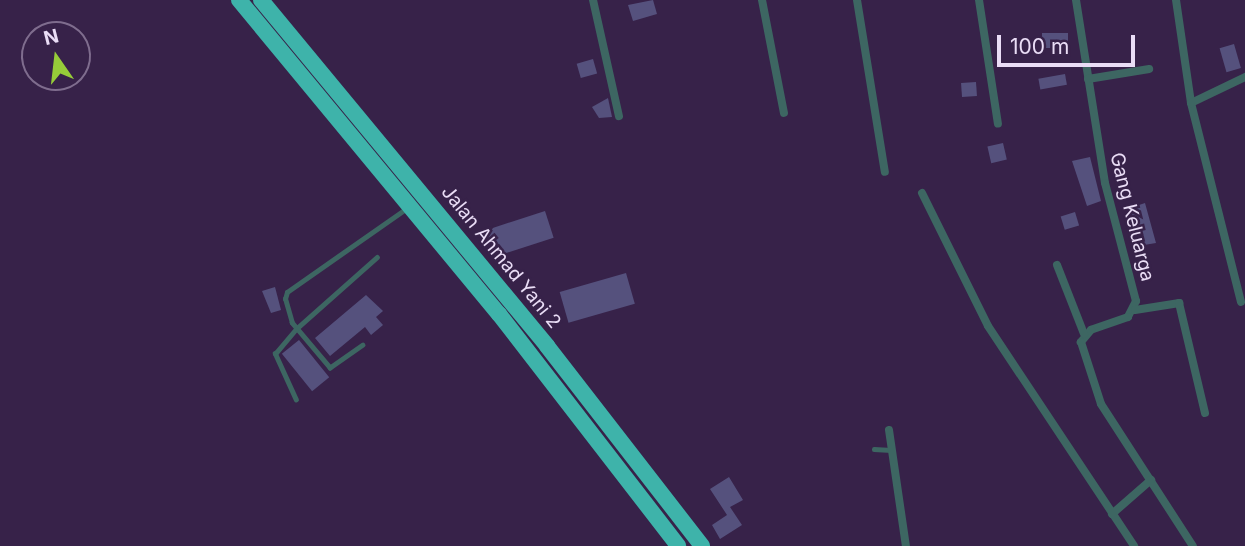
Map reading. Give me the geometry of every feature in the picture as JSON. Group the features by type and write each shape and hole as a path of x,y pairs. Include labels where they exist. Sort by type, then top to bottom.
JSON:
{"highway":[{"name":"Jalan Ahmad Yani 2","path":"239,0 275,30 547,346 702,546"},
{"name":"Jalan Ahmad Yani 2","path":"261,0 275,30 409,207 550,377 678,546"}],"street":[{"path":"593,0 619,116"},
{"path":"762,0 784,113"},
{"path":"857,0 885,172"},
{"path":"979,0 998,124"},
{"name":"Gang Keluarga","path":"1076,0 1105,183 1135,310 1084,334"},
{"path":"1176,0 1191,103 1241,302"},
{"path":"1088,79 1149,69"},
{"path":"1191,103 1245,76"},
{"path":"922,193 988,326 1134,546"},
{"path":"1057,265 1084,334 1081,342 1101,404 1194,546"},
{"path":"1135,310 1180,303 1205,413"},
{"path":"889,430 906,546"},
{"path":"1112,514 1151,480"}],"lane":[{"path":"363,345 330,368 296,329 284,303 287,292 409,207"},
{"path":"296,400 275,354 296,329 377,257"},
{"path":"874,449 891,450"}],"building":[{"path":"653,0 657,14 633,21 628,5"},
{"path":"1042,33 1068,33 1068,48 1042,48"},
{"path":"1234,44 1241,68 1226,72 1220,48"},
{"path":"593,59 597,73 581,78 577,64"},
{"path":"1065,74 1067,85 1040,90 1038,79"},
{"path":"976,82 977,96 962,97 961,83"},
{"path":"608,98 612,117 599,118 592,107"},
{"path":"1003,143 1007,160 991,163 987,147"},
{"path":"1090,157 1101,201 1087,206 1072,161"},
{"path":"1145,203 1156,243 1132,247 1129,231 1134,230 1127,209"},
{"path":"545,211 554,238 495,257 486,230"},
{"path":"1075,212 1079,225 1065,230 1061,216"},
{"path":"626,273 635,304 568,323 560,292"},
{"path":"275,287 281,310 271,313 262,291"},
{"path":"366,295 383,311 376,317 383,325 371,335 365,327 330,356 315,338"},
{"path":"299,340 329,377 312,391 282,354"},
{"path":"729,477 743,500 730,507 742,525 720,539 712,525 727,515 710,489"}]}
